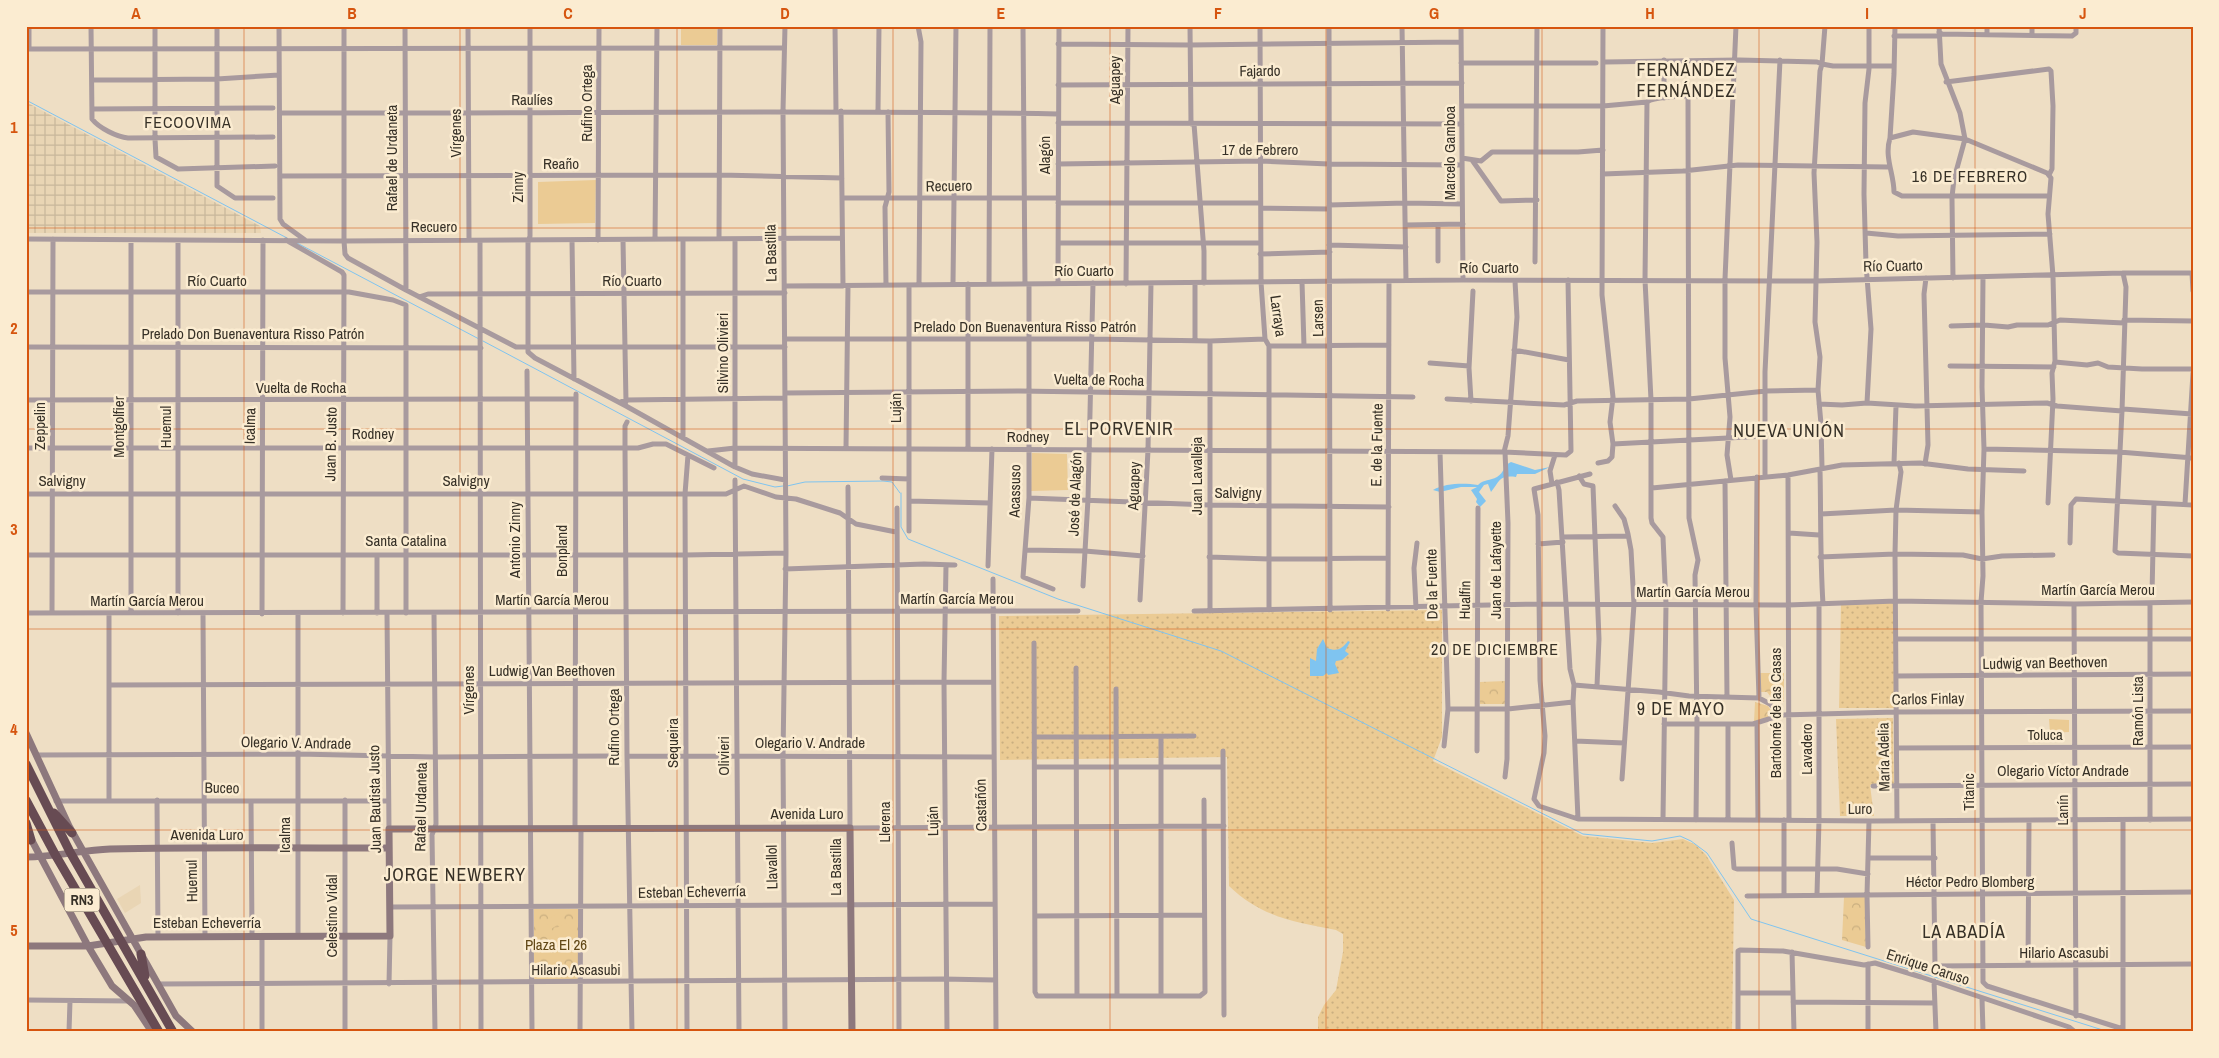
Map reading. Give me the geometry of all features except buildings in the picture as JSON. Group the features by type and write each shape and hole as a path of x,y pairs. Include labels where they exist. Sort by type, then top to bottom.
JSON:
{"highway":[{"name":"RN3","path":"26,764 70,852 173,1032"},
{"name":"RN3","path":"26,800 56,856 159,1032"},
{"path":"45,803 72,833"},
{"path":"26,823 31,840"},
{"path":"141,954 148,986"},
{"path":"133,986 143,1015"}],"street":[{"path":"29,26 28,49 784,48"},
{"path":"91,26 92,119 96,124 120,137 154,139 273,137"},
{"path":"155,26 155,154 178,169 275,166"},
{"path":"217,26 217,186 235,198 273,198"},
{"path":"279,26 281,222 305,240"},
{"path":"344,26 344,241 345,254 348,258 509,345 527,347 785,347"},
{"name":"Rafael de Urdaneta","path":"405,26 406,290"},
{"name":"Vírgenes","path":"468,26 469,240"},
{"name":"Zinny","path":"527,347 531,113 530,26"},
{"name":"Rufino Ortega","path":"598,240 599,26"},
{"path":"655,239 657,26"},
{"path":"719,239 720,26"},
{"name":"La Bastilla","path":"785,26 783,111 786,498"},
{"path":"835,26 845,286 846,448"},
{"path":"878,111 879,26"},
{"path":"918,26 921,42 919,285"},
{"path":"953,284 956,26"},
{"path":"989,284 990,26"},
{"name":"Acassuso","path":"1023,26 1024,198 1029,340 1029,498 1023,577 1053,589"},
{"name":"Alagón","path":"1058,26 1058,283"},
{"name":"Aguapey","path":"1126,284 1128,26"},
{"path":"1190,26 1190,84 1198,163 1204,283"},
{"name":"Larraya","path":"1260,26 1260,254 1265,339 1269,346 1270,394 1269,610"},
{"name":"Larsen","path":"1329,26 1330,610"},
{"path":"1402,26 1406,281"},
{"name":"Marcelo Gamboa","path":"1461,26 1463,280"},
{"path":"1535,262 1537,26"},
{"path":"1598,463 1608,461 1612,457 1613,444 1610,422 1613,402 1603,279 1603,106 1605,62 1603,26"},
{"path":"1727,697 1727,455 1730,438 1725,345 1732,96 1736,26"},
{"name":"Lavadero","path":"1816,894 1819,820 1821,604 1819,535 1821,468 1818,390 1820,357 1816,322 1815,166 1820,71 1825,26"},
{"path":"1867,403 1871,328 1867,279 1864,166 1869,26"},
{"path":"1894,26 1888,167 1894,178 1894,192 1898,196 2049,196"},
{"path":"1986,34 1987,26"},
{"path":"2032,26 2032,35"},
{"path":"1894,36 1939,31 1942,34 2072,36 2076,33 2076,26"},
{"path":"1939,31 1941,64 1946,82 1960,113 1965,139 1954,179 1952,197 1953,278"},
{"path":"1058,44 1128,43 1190,45 1461,42"},
{"path":"1664,60 1664,98"},
{"path":"1605,62 1780,60 1833,66 1893,66"},
{"path":"1766,476 1769,280 1780,60"},
{"path":"1461,63 1537,61 1596,63"},
{"path":"1946,82 2048,69 2051,71 2053,106 2052,169 2049,175 2048,214 2055,322 2048,503"},
{"path":"92,80 217,79 279,75"},
{"name":"Fajardo","path":"1058,84 1462,83"},
{"path":"1462,106 1603,106 1647,102 1664,98 1732,96"},
{"path":"1688,97 1690,529 1698,560 1695,575 1696,820"},
{"path":"1647,102 1646,280 1651,400 1651,518 1652,523 1663,538 1666,604 1663,819"},
{"path":"92,109 273,108"},
{"name":"Raulíes","path":"280,113 878,111 1058,114"},
{"path":"886,285 886,207 889,192 888,112"},
{"path":"1058,123 1462,124"},
{"path":"1890,138 1913,132 1965,139 2049,175"},
{"path":"1462,158 1481,161 1492,152 1603,150"},
{"path":"1472,160 1501,201 1537,200"},
{"name":"17 de Febrero","path":"1058,164 1261,161 1329,164 1462,165"},
{"path":"1603,174 1688,170 1738,165 1774,167 1888,167"},
{"name":"Reaño","path":"280,176 657,177 720,175 842,178"},
{"name":"Recuero","path":"842,198 1024,198 1128,203 1200,202 1329,207 1406,203 1462,204"},
{"path":"1406,225 1462,224"},
{"path":"1438,225 1438,261"},
{"path":"1866,233 1898,236 2050,234"},
{"name":"Recuero","path":"26,239 480,241 784,240 842,238"},
{"name":"Zeppelin","path":"52,613 53,239"},
{"path":"683,239 684,438"},
{"name":"Silvino Olivieri","path":"735,239 735,467"},
{"name":"Montgolfier","path":"131,240 131,613"},
{"name":"Huemul","path":"178,240 178,614"},
{"name":"Icalma","path":"262,614 263,240"},
{"name":"Juan B. Justo","path":"286,240 344,274 343,613"},
{"path":"527,347 531,356 574,379 572,240"},
{"path":"623,240 626,403 735,467 752,474 785,480"},
{"path":"480,241 481,330"},
{"path":"1059,243 1260,243"},
{"path":"1329,245 1406,247"},
{"path":"1260,254 1330,252"},
{"path":"2123,272 2126,287 2115,551 2118,553 2193,556"},
{"name":"Río Cuarto","path":"785,286 1603,279 1816,281 2053,276 2123,272 2193,273"},
{"path":"2193,273 2193,291"},
{"name":"Titanic","path":"1983,277 1983,576 1980,602 1983,982"},
{"path":"1926,278 1924,294 1924,337 1928,406 1926,464"},
{"path":"1568,280 1571,451 1566,455 1555,455 1550,471 1554,483 1559,490 1570,669 1574,685 1573,702 1578,819"},
{"name":"E. de la Fuente","path":"1388,609 1389,281"},
{"name":"Juan de Lafayette","path":"1505,777 1508,759 1508,606 1504,452 1508,436 1517,317 1516,281"},
{"path":"1302,282 1304,346"},
{"name":"José de Alagón","path":"1083,586 1088,499 1093,283"},
{"name":"Aguapey","path":"1140,600 1150,394 1151,283"},
{"path":"1195,283 1195,340"},
{"path":"968,284 968,449"},
{"name":"Luján","path":"909,285 909,532"},
{"path":"1471,401 1469,366 1473,291"},
{"name":"Río Cuarto","path":"26,292 178,294 343,292 394,300 406,305 406,346"},
{"name":"Río Cuarto","path":"419,297 428,294 785,293"},
{"path":"1950,326 1984,325 2008,327 2017,325 2048,325 2060,320 2193,321"},
{"name":"Vírgenes","path":"481,330 481,1032"},
{"name":"Prelado Don Buenaventura Risso Patrón","path":"785,339 1210,341 1265,339"},
{"name":"Juan Lavalleja","path":"1210,341 1210,611"},
{"path":"1269,346 1389,345"},
{"path":"406,346 406,613"},
{"name":"Prelado Don Buenaventura Risso Patrón","path":"26,347 406,346 481,348"},
{"path":"1514,350 1569,360"},
{"path":"1430,363 1469,366"},
{"path":"1950,366 2087,365 2096,363 2108,367 2193,369"},
{"name":"Antonio Zinny","path":"527,371 529,829"},
{"path":"2185,504 2191,457 2193,373"},
{"name":"Vuelta de Rocha","path":"574,379 619,402 626,403 847,393 968,391 1412,397"},
{"path":"1447,399 1564,405 1577,401 1613,402 1689,399 1766,391 1818,390"},
{"name":"Vuelta de Rocha","path":"26,400 527,400 575,396"},
{"name":"Bonpland","path":"575,396 574,684 581,907 580,1032"},
{"path":"1820,404 1867,403 1896,406 1928,406 2048,403 2052,405 2192,414"},
{"name":"María Adelia","path":"1896,406 1897,464 1901,472 1896,510 1895,554 1897,821"},
{"name":"Rufino Ortega","path":"627,422 625,447 627,756 632,1032"},
{"path":"1613,444 1766,436"},
{"name":"Rodney","path":"26,448 638,448 653,444 666,444 714,468"},
{"name":"Rodney","path":"708,451 735,448 1028,448 1270,452 1504,452 1555,455"},
{"path":"988,566 992,449"},
{"path":"1984,449 2119,452 2191,457"},
{"name":"De la Fuente","path":"1440,452 1448,709 1444,746"},
{"name":"Sequeira","path":"687,1032 685,494 688,455"},
{"path":"1652,488 1788,475 1842,465 1926,464 2024,471"},
{"path":"1543,706 1540,680 1538,515 1534,489 1590,474"},
{"name":"Bartolomé de las Casas","path":"1784,896 1788,716 1788,475"},
{"path":"1579,476 1584,484 1593,486 1596,605 1599,639 1597,686"},
{"path":"1757,477 1756,605 1759,698"},
{"path":"882,478 909,479"},
{"name":"Olivieri","path":"736,480 739,1032"},
{"name":"Salvigny","path":"26,494 726,494 744,486 796,499 840,513 856,524 896,532"},
{"name":"La Bastilla","path":"848,488 852,1032"},
{"path":"784,612 786,498"},
{"name":"Salvigny","path":"1029,498 1088,499 1146,504 1209,506 1388,507"},
{"path":"2070,543 2071,505 2076,499 2193,505"},
{"path":"909,500 989,504"},
{"path":"2152,594 2154,503"},
{"path":"1615,506 1624,519 1628,536 1634,604 1622,779"},
{"path":"897,508 897,612"},
{"name":"Hualfin","path":"1477,751 1479,709 1476,606 1478,508"},
{"path":"1821,514 1896,510 1982,512"},
{"path":"1789,533 1819,535"},
{"path":"1538,544 1595,536 1628,536"},
{"path":"1416,608 1414,568 1417,543"},
{"path":"1025,550 1085,551 1143,556"},
{"name":"Santa Catalina","path":"26,554 786,553"},
{"path":"377,554 377,613"},
{"path":"1820,557 1895,554 1963,555 1982,559 2053,555"},
{"path":"1209,557 1388,558"},
{"path":"785,569 897,565 955,566"},
{"name":"Luján","path":"946,565 944,682 947,1032"},
{"name":"Castañón","path":"993,579 996,1032"},
{"name":"Martín García Merou","path":"1194,611 1388,609 1539,604 1788,605 1896,601 2074,604 2193,602"},
{"name":"Ramón Lista","path":"2150,603 2150,820"},
{"name":"Lanín","path":"2074,604 2076,1016"},
{"name":"Martín García Merou","path":"26,613 387,614 897,612 944,610 1078,611"},
{"name":"Llavallol","path":"784,612 783,755 786,1032"},
{"name":"Llerena","path":"897,612 899,1032"},
{"name":"Rafael Urdaneta","path":"434,613 436,824 432,835 432,907 435,1032"},
{"path":"109,614 109,801"},
{"name":"Huemul","path":"203,614 205,937"},
{"name":"Icalma","path":"298,614 298,936"},
{"name":"Juan Bautista Justo","path":"387,614 389,984"},
{"path":"1896,639 2193,639"},
{"path":"1034,643 1036,994 1040,996 1200,996 1204,994 1206,988 1204,800"},
{"path":"1076,668 1077,996"},
{"name":"Ludwig van Beethoven","path":"1897,676 2193,674"},
{"name":"Ludwig Van Beethoven","path":"110,685 298,686 993,682"},
{"path":"1574,685 1696,697 1759,698 1770,704 1781,715"},
{"path":"1116,689 1117,996"},
{"path":"1448,709 1508,709 1573,702"},
{"name":"Luro","path":"1543,706 1544,753 1534,799 1539,806 1578,819 1934,822 2193,819"},
{"name":"Carlos Finlay","path":"1664,724 1757,724 1781,715 1896,712 2193,710"},
{"path":"1728,724 1728,820"},
{"path":"1757,724 1758,820"},
{"path":"26,733 72,833 178,1020 192,1032"},
{"path":"1035,737 1194,736"},
{"path":"1161,737 1161,996"},
{"path":"1575,741 1624,742"},
{"name":"Toluca","path":"1897,748 2193,747"},
{"path":"1223,751 1224,1015"},
{"name":"Olegario V. Andrade","path":"36,755 298,754 434,758 616,756"},
{"name":"Olegario V. Andrade","path":"627,756 994,757"},
{"path":"1035,767 1223,767"},
{"name":"Olegario Víctor Andrade","path":"1873,786 2193,784"},
{"path":"157,800 158,937"},
{"name":"Celestino Vidal","path":"344,800 345,1032"},
{"name":"Buceo","path":"56,801 388,801"},
{"path":"251,801 252,936"},
{"path":"2123,820 2123,1031"},
{"path":"1868,947 1869,821"},
{"path":"2028,965 2029,821"},
{"path":"1934,822 1936,894"},
{"name":"Avenida Luro","path":"389,829 1224,826"},
{"path":"529,829 532,1032"},
{"path":"26,830 88,946 112,986 131,1001 143,1015 152,1032"},
{"path":"1732,843 1734,868 1837,868 1868,874"},
{"name":"Avenida Luro","path":"26,857 56,856 82,850 156,848 389,848"},
{"path":"1868,858 1934,858"},
{"name":"Héctor Pedro Blomberg","path":"1747,896 2193,892"},
{"name":"Hilario Ascasubi","path":"1936,894 1936,966 2193,964"},
{"name":"Esteban Echeverría","path":"390,907 994,904"},
{"path":"1035,916 1204,914"},
{"path":"262,936 262,1032"},
{"name":"Esteban Echeverría","path":"26,946 88,946 108,944 131,938 158,937 390,936"},
{"name":"Enrique Caruso","path":"1739,993 1738,951 1792,952 1868,964 1875,963 2069,1027 2075,1032"},
{"path":"1792,952 1794,1032"},
{"path":"1868,964 1868,1032"},
{"name":"Hilario Ascasubi","path":"158,984 995,980"},
{"path":"1934,981 1936,1032"},
{"name":"Enrique Caruso","path":"1983,982 1987,986 2123,1031"},
{"path":"1738,1032 1739,993 1793,994"},
{"path":"1982,998 1983,1032"},
{"path":"26,1000 70,1002 131,1001"},
{"path":"69,1032 70,1002"},
{"path":"1793,1002 1935,1004"}],"shaded area":[{"path":"26,102 260,226 261,233 26,233"},
{"path":"140,885 141,903 125,913 117,899"}],"green space":[{"path":"681,26 717,26 717,45 681,45"},
{"path":"596,180 595,223 538,224 538,182"},
{"path":"1032,453 1067,454 1068,490 1031,491"},
{"path":"1896,601 1895,708 1839,708 1841,603"},
{"path":"1442,610 1442,737 1433,761 1583,836 1652,843 1683,839 1696,845 1706,855 1734,900 1732,1032 1318,1032 1318,1017 1324,1005 1336,990 1343,952 1343,934 1336,930 1279,917 1253,905 1229,886 1227,757 1000,760 999,616"},
{"path":"1760,673 1784,673 1784,702 1775,702 1767,692 1760,692"},
{"path":"1506,681 1506,704 1480,704 1480,682"},
{"path":"1755,702 1768,706 1772,712 1770,717 1754,722"},
{"path":"1893,718 1894,784 1870,785 1874,816 1840,816 1836,719"},
{"path":"2049,719 2069,720 2069,732 2050,733"},
{"path":"1844,897 1865,897 1866,947 1842,940"},
{"name":"Plaza El 26","path":"534,909 579,909 578,980 534,980"},
{"path":"559,912 565,920 551,929 545,921"},
{"path":"566,922 573,932 559,941 552,931"}],"water":[{"path":"1511,462 1535,470 1550,467 1535,474 1517,474 1516,477 1503,478 1491,492 1488,484 1484,485 1479,492 1486,501 1480,507 1471,490 1477,487 1461,487 1440,492 1433,490 1455,484 1478,485 1497,477"},
{"path":"1323,639 1327,648 1334,650 1341,648 1348,641 1350,642 1345,651 1349,654 1342,660 1336,661 1335,664 1339,673 1310,676 1310,658 1316,661 1317,649"}],"waterway":[{"path":"26,100 287,238"},
{"path":"297,243 479,339"},
{"path":"483,341 743,479 775,487 783,486"},
{"path":"787,486 805,482 883,481 892,482 900,493"},
{"path":"901,493 901,527 908,539 1058,599 1221,651 1583,834 1652,841 1680,836 1691,841 1707,853 1751,919 2109,1032"}],"district":[{"name":"FERNÁNDEZ FERNÁNDEZ","path":"1686,80"},
{"name":"FECOOVIMA","path":"188,122"},
{"name":"16 DE FEBRERO","path":"1970,176"},
{"name":"EL PORVENIR","path":"1119,429"},
{"name":"NUEVA UNIÓN","path":"1789,431"},
{"name":"20 DE DICIEMBRE","path":"1495,649"},
{"name":"9 DE MAYO","path":"1681,709"},
{"name":"JORGE NEWBERY","path":"455,875"},
{"name":"LA ABADÍA","path":"1964,932"}]}
